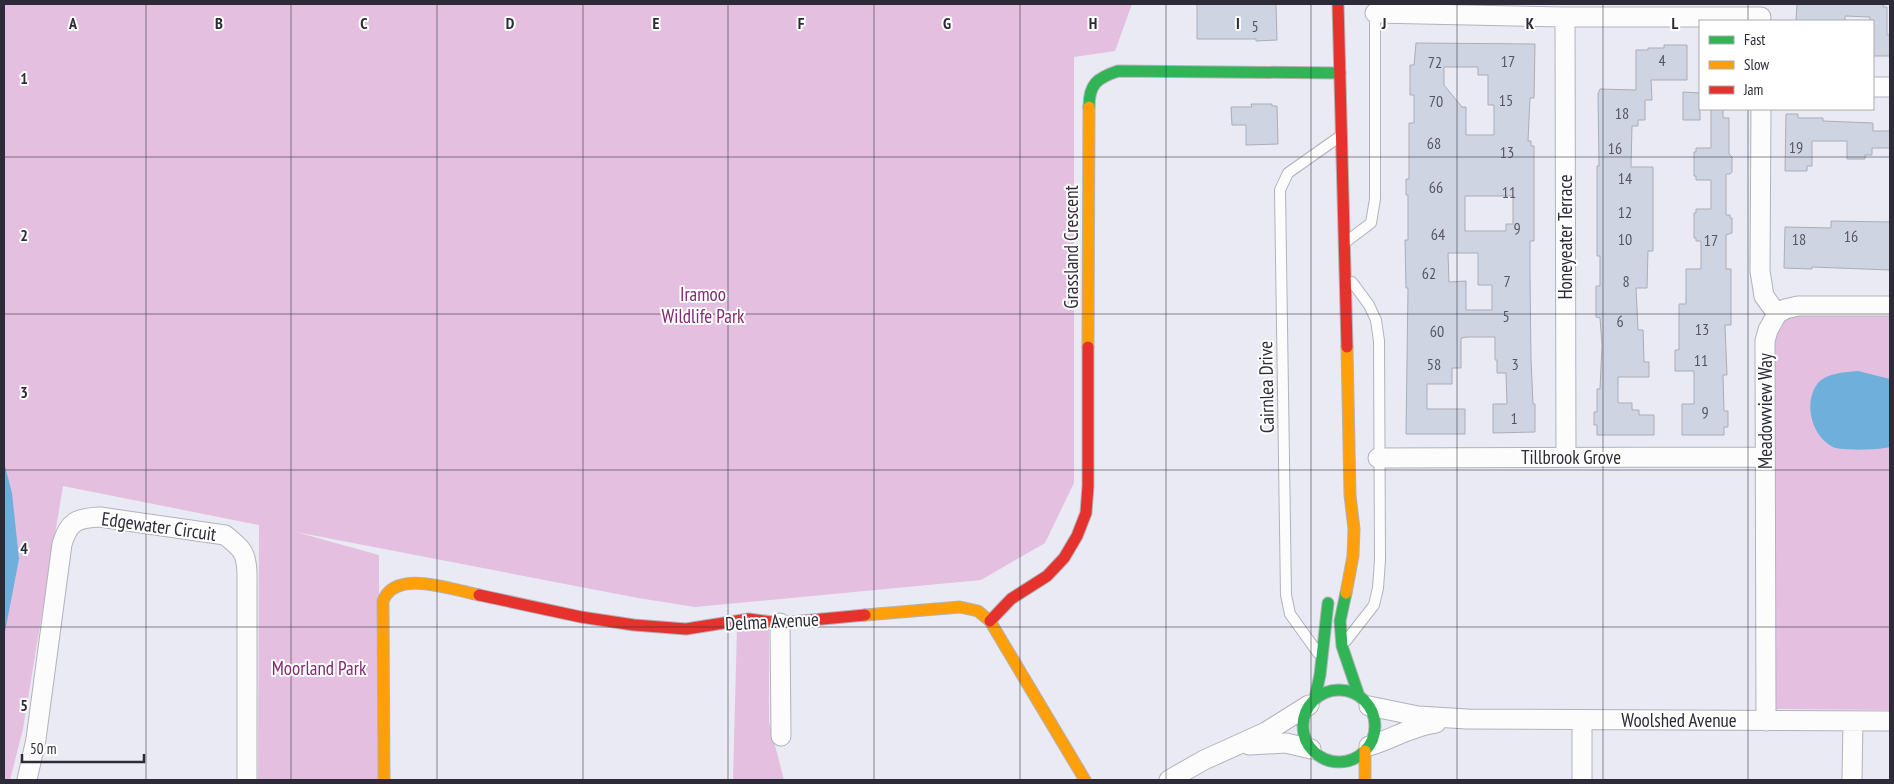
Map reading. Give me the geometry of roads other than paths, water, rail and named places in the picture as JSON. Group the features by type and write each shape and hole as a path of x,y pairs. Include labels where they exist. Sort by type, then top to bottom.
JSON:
{"street":[{"path":"1235,747 1269,742 1286,743 1314,752 1327,760 1347,762 1357,758 1367,748 1374,736 1374,716 1364,701 1342,646 1340,621 1353,556 1354,529 1350,494 1343,135 1338,4"},
{"path":"1375,9 1565,16 1609,10 1761,14"},
{"name":"Honeyeater Terrace","path":"1565,16 1566,458"},
{"name":"Grassland Crescent","path":"990,621 1011,599 1046,576 1064,558 1077,536 1086,513 1088,486 1089,99 1092,85 1101,76 1118,71 1340,73"},
{"path":"1874,87 1890,87"},
{"path":"1761,110 1760,271 1764,296 1777,314 1784,308 1798,306 1890,306"},
{"name":"Meadowview Way","path":"1766,721 1765,341 1768,330 1777,314"},
{"name":"Tillbrook Grove","path":"1378,458 1764,457"},
{"path":"1342,532 1350,494"},
{"name":"Edgewater Circuit","path":"27,780 36,739 64,538 72,524 79,519 100,517 225,536 241,548 247,572 247,780"},
{"name":"Delma Avenue","path":"384,780 383,601 385,594 395,586 407,583 422,583 581,617 634,625 686,629 750,619 780,623 968,607 982,613 990,621 1070,758 1085,780"},
{"path":"1323,770 1305,739 1303,728 1304,716 1312,702 1322,658 1324,624 1329,592"},
{"path":"780,623 781,736"},
{"path":"1169,780 1204,760 1266,732 1326,692 1348,691 1364,701"},
{"name":"Woolshed Avenue","path":"1364,701 1418,716 1467,720 1890,721"},
{"name":"Woolshed Avenue","path":"1367,748 1407,730 1424,725 1467,720"},
{"path":"1582,720 1582,780"},
{"path":"1852,780 1853,721"},
{"path":"1365,780 1367,748"},
{"name":"Delma Avenue","path":"1070,758 1075,780"}],"lane":[{"path":"1345,243 1371,223 1375,199 1375,9"},
{"name":"Cairnlea Drive","path":"1322,658 1290,614 1286,595 1280,190 1288,173 1343,135"},
{"path":"1342,646 1374,605 1378,588 1380,519 1378,458 1379,342 1376,320 1369,305 1346,273"}],"water":[{"path":"1858,371 1890,379 1890,447 1861,450 1833,447 1825,442 1815,427 1810,409 1813,391 1818,383 1831,375"},
{"path":"4,462 12,493 19,559 4,637"}],"park label":[{"name":"Iramoo Wildlife Park","path":"703,305"},
{"name":"Moorland Park","path":"319,668"}]}
